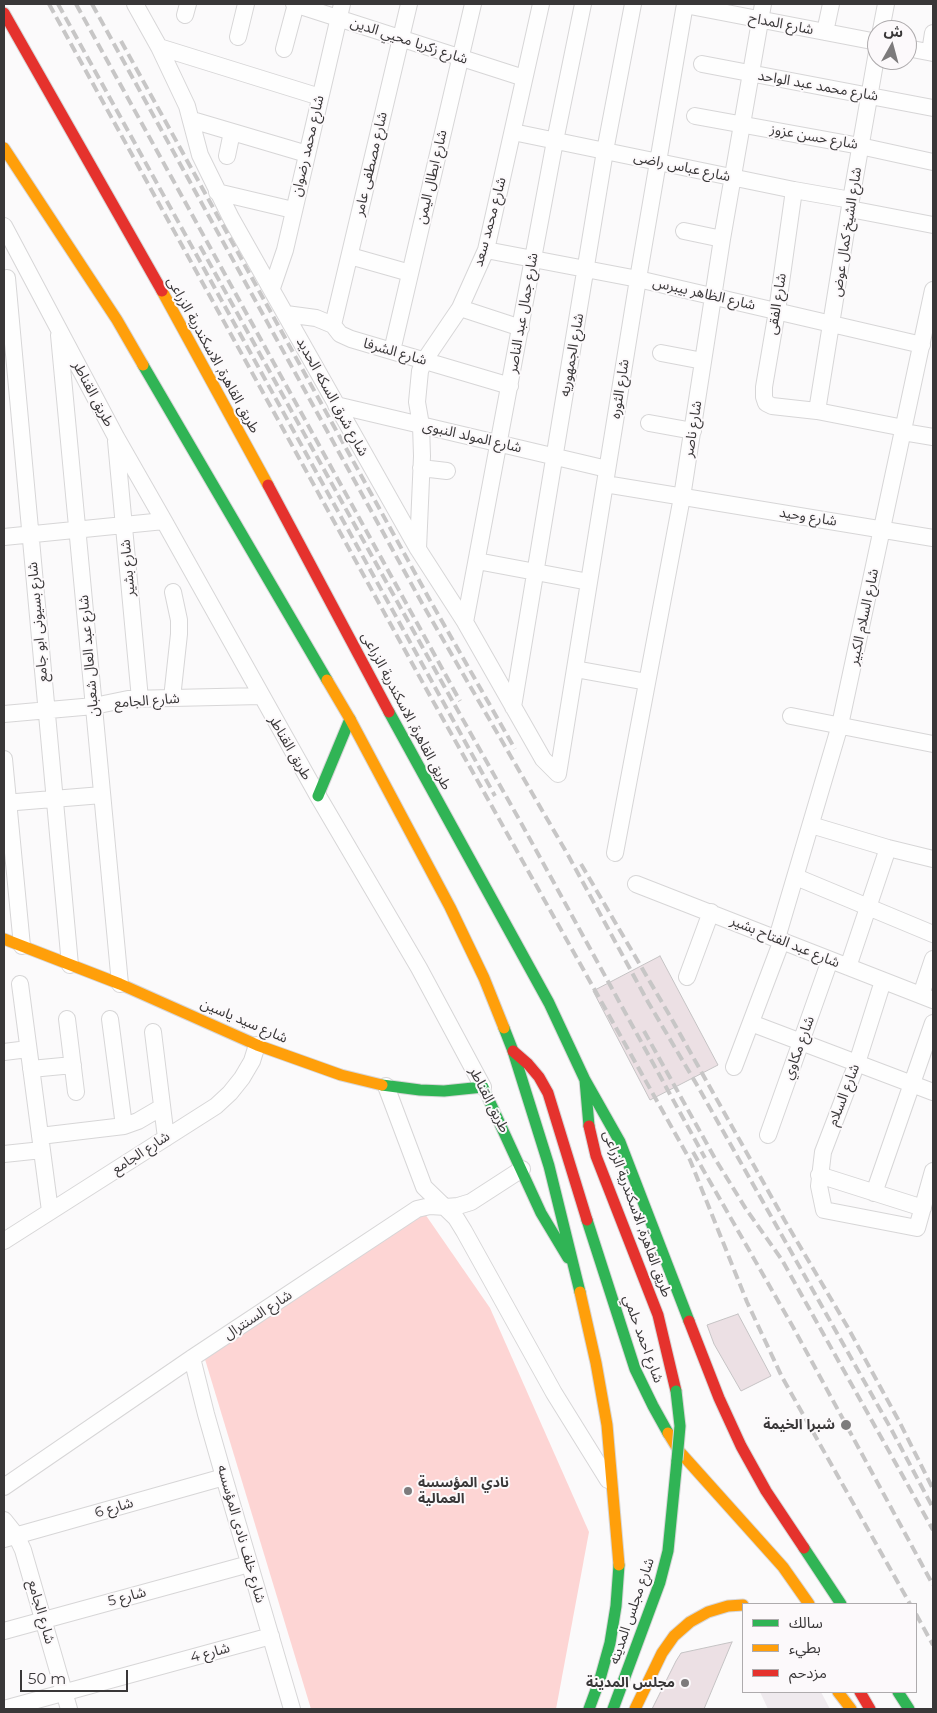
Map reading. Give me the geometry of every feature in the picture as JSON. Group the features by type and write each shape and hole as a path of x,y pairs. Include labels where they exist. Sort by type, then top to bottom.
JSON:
{"main road":[{"name":"طريق القاهرة, الاسكندرية الزراعى","path":"4,13 150,270 269,488 415,762 549,1004 585,1080 589,1129 596,1156 658,1315 676,1391 680,1426 677,1460"},
{"path":"4,36 28,56"},
{"path":"4,148 118,320 350,719 450,907 484,978 513,1052 541,1136 575,1269 607,1425 613,1487"},
{"path":"318,796 350,719"},
{"name":"شارع سيد ياسين","path":"4,939 120,984 257,1045 341,1075 386,1086 444,1091 483,1087"},
{"name":"شارع احمد حلمي","path":"513,1052 528,1064 539,1077 548,1093 619,1323 635,1368 653,1406 679,1451 783,1566 808,1603"},
{"path":"585,1080 620,1142 719,1398 741,1446 766,1491 840,1603"},
{"name":"طريق القناطر","path":"483,1087 541,1213 575,1269"},
{"name":"شارع مجلس المدينه","path":"613,1709 660,1582 668,1551 677,1460"},
{"name":"شارع مجلس المدينه","path":"589,1709 610,1643 616,1606 619,1569 613,1487"},
{"path":"635,1709 662,1653 674,1636 690,1622 708,1612 728,1606 742,1605"},
{"path":"839,1693 851,1709"},
{"path":"861,1693 870,1709"},
{"path":"899,1693 909,1709"}],"street":[{"name":"شارع شرق السكه الحديد","path":"135,4 159,47 187,106 200,155 217,192 418,549 465,622 546,764 558,774"},
{"path":"238,37 246,4"},
{"path":"284,49 295,4"},
{"name":"شارع زكريا محيي الدين","path":"295,4 340,11 401,39 524,78"},
{"name":"شارع مصطفى عامر","path":"333,325 409,4"},
{"name":"شارع ابطال اليمن","path":"392,351 473,4"},
{"name":"شارع محمد سعد","path":"418,549 422,468 421,425 416,402 417,386 424,360 460,308 486,250 541,4"},
{"name":"شارع جمال عبد الناصر","path":"465,622 555,140 583,4"},
{"name":"شارع الجمهوريه","path":"513,706 605,151 633,4"},
{"path":"825,32 831,4"},
{"path":"883,20 886,4"},
{"name":"شارع المداح","path":"685,5 761,12 825,32 867,40"},
{"name":"شارع الثوره","path":"558,774 638,279 685,5"},
{"name":"شارع محمد رضوان","path":"272,288 281,264 340,11"},
{"name":"شارع ناصر","path":"615,853 682,497 722,239 761,12"},
{"path":"917,50 932,53 933,33"},
{"path":"159,47 320,97"},
{"name":"شارع محمد عبد الواحد","path":"702,64 933,108"},
{"name":"شارع الشيخ كمال عوض","path":"817,412 874,70"},
{"name":"شارع حسن عزوز","path":"695,116 860,146 933,162"},
{"path":"192,120 307,154"},
{"path":"226,156 232,132"},
{"name":"شارع عباس راضى","path":"513,132 794,190 933,225"},
{"name":"شارع الفقى","path":"794,190 764,397 766,403 780,407 817,412"},
{"path":"217,192 293,210"},
{"name":"طريق القناطر","path":"4,226 116,436 261,696 419,968 483,1087"},
{"path":"684,231 722,239"},
{"name":"شارع الظاهر بيبرس","path":"486,250 638,279 922,345"},
{"path":"350,256 410,273"},
{"path":"5,279 32,276"},
{"name":"شارع بسيونى ابو جامع","path":"5,279 70,965"},
{"name":"شارع السلام الكبير","path":"734,1067 780,939 840,725 933,290"},
{"path":"460,308 521,328"},
{"name":"شارع الشرفا","path":"286,314 316,318 333,325 345,337 510,386"},
{"name":"شارع عبد العال شعبان","path":"58,327 120,984"},
{"path":"661,353 703,361"},
{"name":"شارع المولد النبوى","path":"336,405 554,456 606,477 682,497"},
{"path":"817,412 933,437"},
{"path":"649,423 693,431"},
{"name":"شارع بشير","path":"116,436 140,699"},
{"path":"422,468 447,471"},
{"name":"شارع وحيد","path":"682,497 933,538"},
{"path":"4,537 164,521"},
{"path":"477,561 590,582"},
{"path":"172,698 180,634 173,592"},
{"path":"576,668 647,682"},
{"name":"شارع الجامع","path":"4,714 94,706 117,700 261,696"},
{"path":"791,716 933,744"},
{"path":"4,759 6,803 22,946"},
{"path":"6,803 102,795"},
{"path":"811,826 888,848 932,856"},
{"path":"848,967 888,848"},
{"path":"796,877 933,934"},
{"name":"شارع عبد الفتاح بشير","path":"636,884 927,997"},
{"path":"687,977 711,912"},
{"path":"927,997 933,959"},
{"name":"شارع مكاوي","path":"768,1135 830,960"},
{"name":"شارع السلام","path":"883,981 857,1063 826,1142 819,1175 820,1192 824,1210 917,1228 922,1208"},
{"path":"20,984 50,1211"},
{"path":"66,1019 76,1092"},
{"path":"110,1019 124,1126"},
{"path":"751,1023 933,1092"},
{"path":"874,1193 933,1023"},
{"path":"153,1032 166,1138"},
{"name":"شارع الجامع","path":"4,1241 216,1106 242,1078 252,1061 257,1045"},
{"path":"4,1052 28,1049"},
{"path":"31,1069 72,1065"},
{"path":"386,1086 424,1187 456,1218 554,1393 613,1487"},
{"path":"4,1154 41,1143 124,1126 138,1121 162,1107"},
{"name":"شارع السنترال","path":"4,1487 192,1358 417,1209 430,1206 446,1207 471,1202 522,1169"},
{"path":"819,1175 922,1208 933,1171"},
{"name":"شارع خلف نادى المؤسسه","path":"192,1358 206,1414 292,1709"},
{"name":"شارع 6","path":"10,1537 224,1477"},
{"name":"شارع الجامع","path":"4,1520 10,1537 23,1550 69,1709"},
{"name":"شارع 5","path":"4,1631 249,1564"},
{"name":"شارع 4","path":"4,1709 271,1636"}],"shaded area":[{"name":"نادي المؤسسة العمالية","path":"425,1214 490,1308 589,1532 556,1709 311,1709 204,1356"},
{"path":"760,1693 822,1693 830,1709 768,1709"}],"building":[{"path":"660,956 718,1065 650,1100 593,991"},
{"path":"738,1314 771,1376 741,1391 714,1344 707,1325"},
{"name":"مجلس المدينة","path":"732,1642 704,1709 652,1709 681,1653"}],"railway":[{"path":"49,4 429,694 690,1160 747,1302 782,1377 909,1603"},
{"path":"58,4 495,796"},
{"path":"76,4 460,701"},
{"path":"92,4 423,605 568,855 648,1002 697,1085 890,1427 933,1508"},
{"path":"121,41 431,602 515,749"},
{"path":"200,246 705,1158"},
{"path":"581,864 847,1326 900,1423 933,1489"},
{"path":"644,1031 717,1162 746,1209 782,1260 933,1530"},
{"path":"693,1152 793,1327 933,1585"},
{"path":"917,1616 933,1645"}],"traffic: fast":[{"path":"143,365 327,680"},
{"path":"389,712 549,1003 585,1080 589,1126"},
{"path":"318,796 350,719"},
{"path":"504,1028 549,1166 580,1292"},
{"path":"585,1080 620,1142 689,1321"},
{"path":"382,1085 444,1091 483,1087 541,1213 568,1258"},
{"path":"587,1220 635,1369 668,1433"},
{"path":"676,1391 680,1426 677,1460"},
{"path":"613,1709 660,1582 668,1551 677,1460"},
{"path":"804,1548 840,1603"},
{"path":"589,1709 610,1643 616,1606 619,1565"},
{"path":"899,1693 909,1709"}],"traffic: slow":[{"path":"4,148 117,320 143,365"},
{"path":"162,291 268,485"},
{"path":"327,680 350,719 450,907 484,978 504,1028"},
{"path":"4,939 120,984 257,1045 341,1075 382,1085"},
{"path":"580,1292 596,1363 607,1425 619,1565"},
{"path":"668,1433 679,1451 783,1567 808,1603"},
{"path":"635,1709 662,1653 674,1636 690,1622 708,1612 728,1606 742,1605"},
{"path":"839,1693 851,1709"}],"traffic: jam":[{"path":"4,13 162,291"},
{"path":"268,485 389,712"},
{"path":"513,1051 539,1077 548,1093 587,1220"},
{"path":"589,1126 596,1156 658,1315 676,1391"},
{"path":"689,1321 719,1398 741,1446 766,1491 804,1548"},
{"path":"861,1693 870,1709"}],"place":[{"name":"شبرا الخيمة","path":"846,1425"},
{"name":"نادي المؤسسة العمالية","path":"408,1491"},
{"name":"مجلس المدينة","path":"685,1683"}]}
